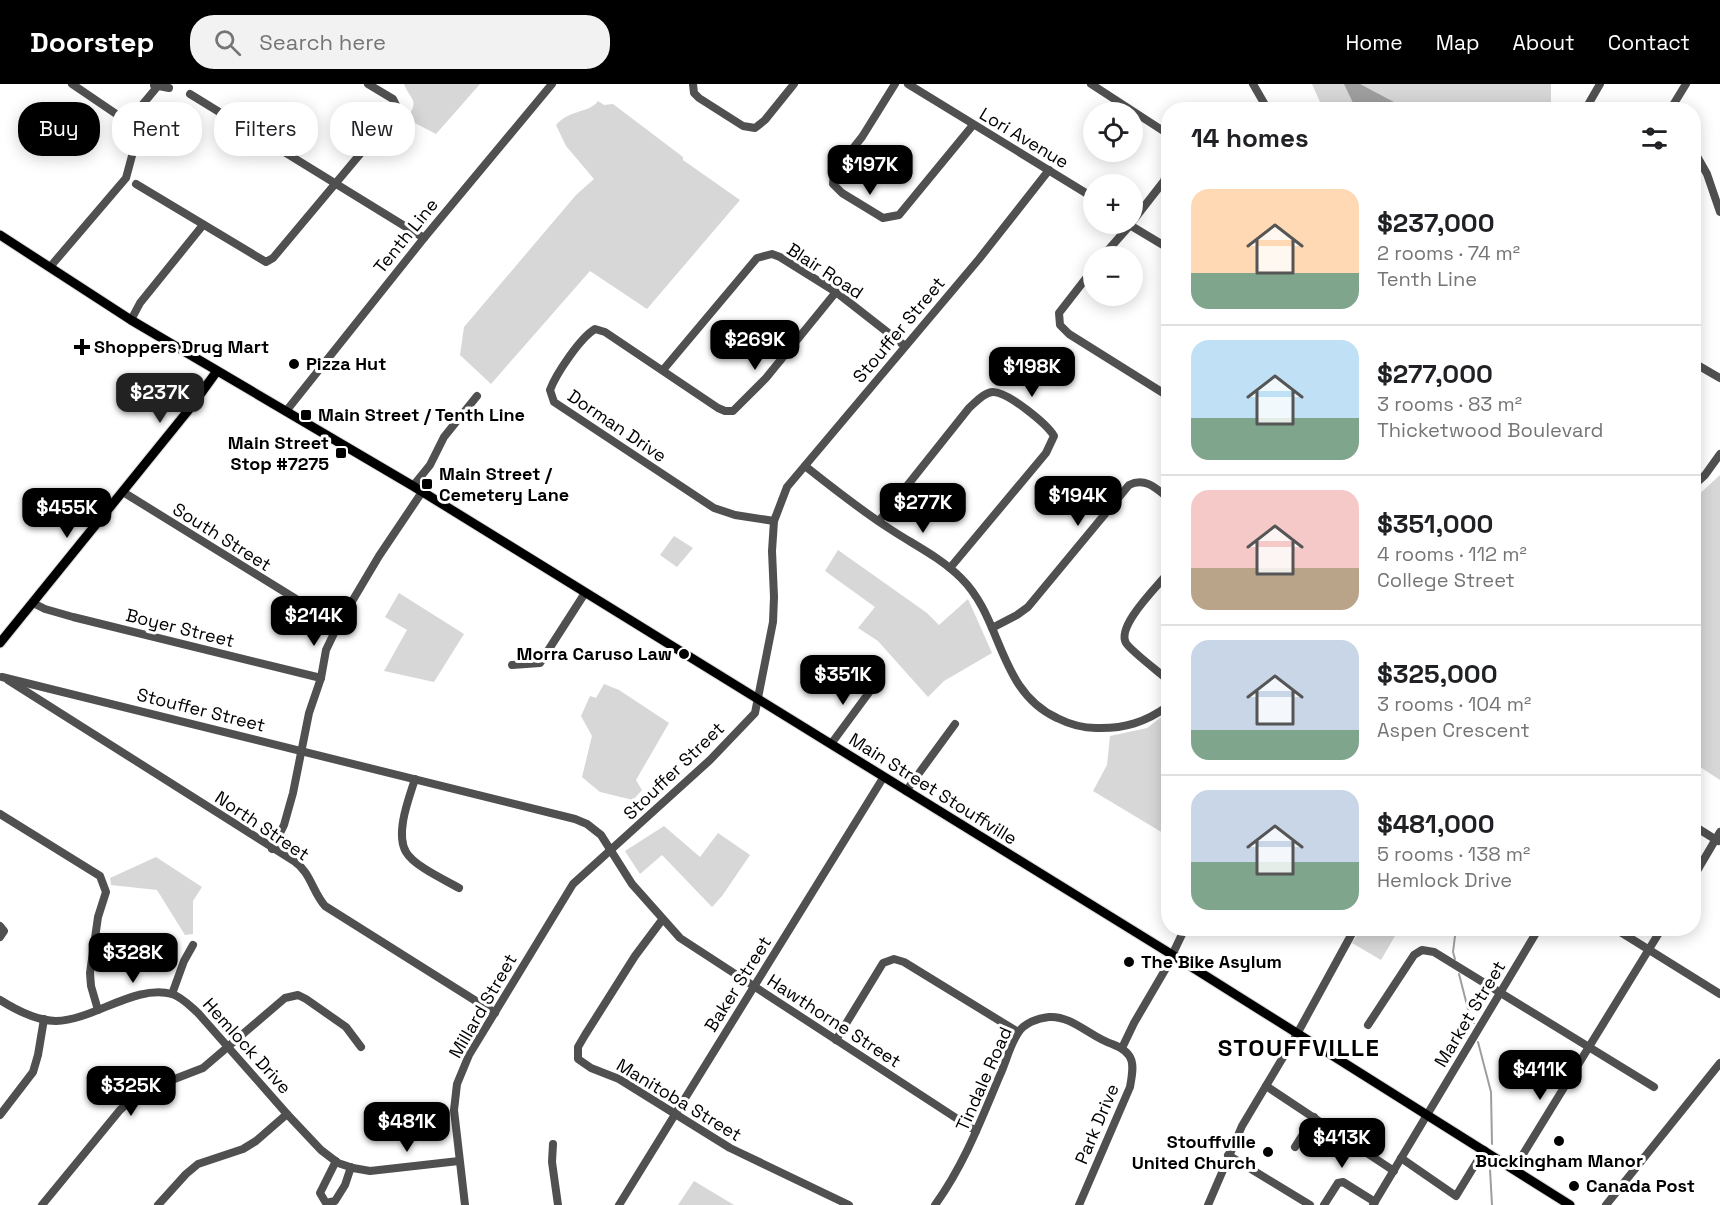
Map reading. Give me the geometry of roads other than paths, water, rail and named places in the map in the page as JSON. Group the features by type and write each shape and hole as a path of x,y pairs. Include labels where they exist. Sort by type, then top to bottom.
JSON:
{"main road":[{"name":"Main Street Stouffville","path":"0,235 131,320 413,486 1172,954 1570,1205"},
{"path":"0,643 123,492 217,371"}],"street":[{"path":"72,84 112,111"},
{"path":"136,184 266,262 273,258 392,116 396,109 393,99 368,84"},
{"name":"Tenth Line","path":"287,410 551,84"},
{"path":"693,84 694,93 699,98 743,126 755,128 765,120 794,84"},
{"path":"895,84 862,137 834,172 833,184 842,193 883,218 899,215 974,125"},
{"name":"Lori Avenue","path":"908,84 1083,191"},
{"path":"1091,84 1161,129"},
{"path":"1253,84 1263,102"},
{"path":"1590,102 1600,84"},
{"path":"1675,102 1686,84"},
{"path":"143,102 155,85 169,88"},
{"path":"190,94 424,238"},
{"path":"50,267 126,178 132,156"},
{"path":"1701,163 1720,212"},
{"name":"Stouffer Street","path":"1,676 575,819 594,828 611,851 710,760 755,713 773,622 774,521 787,487 979,259 1049,170"},
{"path":"1143,207 1161,185"},
{"path":"131,320 140,303 203,225"},
{"path":"1143,232 1161,243"},
{"path":"1111,246 1121,234"},
{"name":"Blair Road","path":"663,370 757,258 772,254 836,292 905,346"},
{"path":"1083,282 1059,313 1060,325 1069,334 1161,392"},
{"name":"Dorman Drive","path":"774,521 735,515 714,508 554,402 550,390 581,341 595,329 605,332 718,408 733,411 766,378 836,292"},
{"path":"1701,367 1720,378"},
{"path":"879,521 969,408 985,394 993,392 1007,397 1039,418 1049,427 1054,436 1046,453 950,568"},
{"path":"413,486 429,465 444,437 477,396"},
{"path":"1701,479 1720,454"},
{"path":"805,466 836,492 928,551 968,585 978,598 1007,667 1020,689 1047,714 1092,728 1118,728 1140,723 1161,710"},
{"path":"992,628 1028,607 1129,485 1137,481 1144,482 1161,493"},
{"name":"South Street","path":"123,492 338,625"},
{"path":"272,849 284,825 309,713 321,678 323,659 338,625 379,556 422,492"},
{"path":"1161,582 1129,621 1124,639 1131,649 1161,674"},
{"path":"512,665 531,666 540,663 585,592"},
{"name":"Boyer Street","path":"33,603 45,609 84,620 321,678"},
{"name":"North Street","path":"1,676 301,866 325,906 495,1013"},
{"path":"831,744 876,683"},
{"path":"906,791 955,724"},
{"name":"Baker Street","path":"619,1205 884,778"},
{"path":"415,779 403,826 406,852 415,862 459,888"},
{"path":"0,814 100,876 106,892 98,917 90,973 98,1010"},
{"path":"1701,829 1719,838 1701,865"},
{"name":"Hawthorne Street","path":"611,851 632,884 662,920 691,947 976,1131"},
{"name":"Millard Street","path":"465,1205 454,1110 458,1084 469,1055 573,884 611,851"},
{"name":"Manitoba Street","path":"662,920 635,956 585,1035 578,1047 578,1059 591,1068 619,1079 745,1156 849,1205"},
{"path":"0,926 4,931 0,937"},
{"path":"1122,1048 1181,936"},
{"path":"1208,1205 1242,1126 1297,1034 1351,936"},
{"name":"Market Street","path":"1374,1203 1534,936"},
{"path":"1627,936 1720,994"},
{"path":"1514,1168 1657,936"},
{"path":"0,1000 17,1011 56,1021 98,1010 150,992 172,994 184,961 193,945"},
{"path":"1368,1025 1414,955 1422,950 1435,953 1654,1087"},
{"path":"836,1040 883,963 894,959 904,962 1018,1032"},
{"name":"Hemlock Drive","path":"172,994 184,1000 198,1013 287,1114 321,1150 336,1161 370,1171 459,1161"},
{"path":"42,1205 120,1110 133,1098 160,1083 203,1068 285,998 298,995 306,999 346,1027 361,1047"},
{"name":"Tindale Road","path":"935,1205 961,1166 1018,1032 1034,1020 1058,1018 1122,1048"},
{"path":"0,1115 33,1072 44,1019"},
{"name":"Park Drive","path":"1079,1205 1130,1087 1132,1059 1122,1048"},
{"path":"1606,1205 1720,1063"},
{"path":"1266,1086 1394,1171"},
{"path":"158,1205 198,1164 243,1149 256,1141 287,1114"},
{"path":"1295,1147 1314,1117"},
{"path":"553,1144 552,1162 558,1205"},
{"path":"1401,1158 1456,1196 1484,1150"},
{"path":"1228,1155 1310,1205"},
{"path":"336,1161 320,1193 326,1203 335,1201 345,1185 351,1167"},
{"path":"1324,1205 1338,1184 1343,1182 1374,1203"}],"waterway":[{"path":"1455,936 1453,952 1455,959"},
{"path":"1459,974 1469,1013 1474,1023"},
{"path":"1478,1042 1491,1092 1492,1144"},
{"path":"1490,1169 1492,1205"}],"place":[{"name":"Shoppers Drug Mart","path":"82,347"},
{"name":"Pizza Hut","path":"294,364"},
{"name":"Main Street / Tenth Line","path":"306,415"},
{"name":"Main Street Stop #7275","path":"341,453"},
{"name":"Main Street / Cemetery Lane","path":"427,484"},
{"name":"Morra Caruso Law","path":"684,654"},
{"name":"The Bike Asylum","path":"1129,962"},
{"name":"Buckingham Manor","path":"1559,1141"},
{"name":"Stouffville United Church","path":"1268,1152"},
{"name":"Canada Post","path":"1574,1186"}],"district":[{"name":"STOUFFVILLE","path":"1299,1048"}]}
